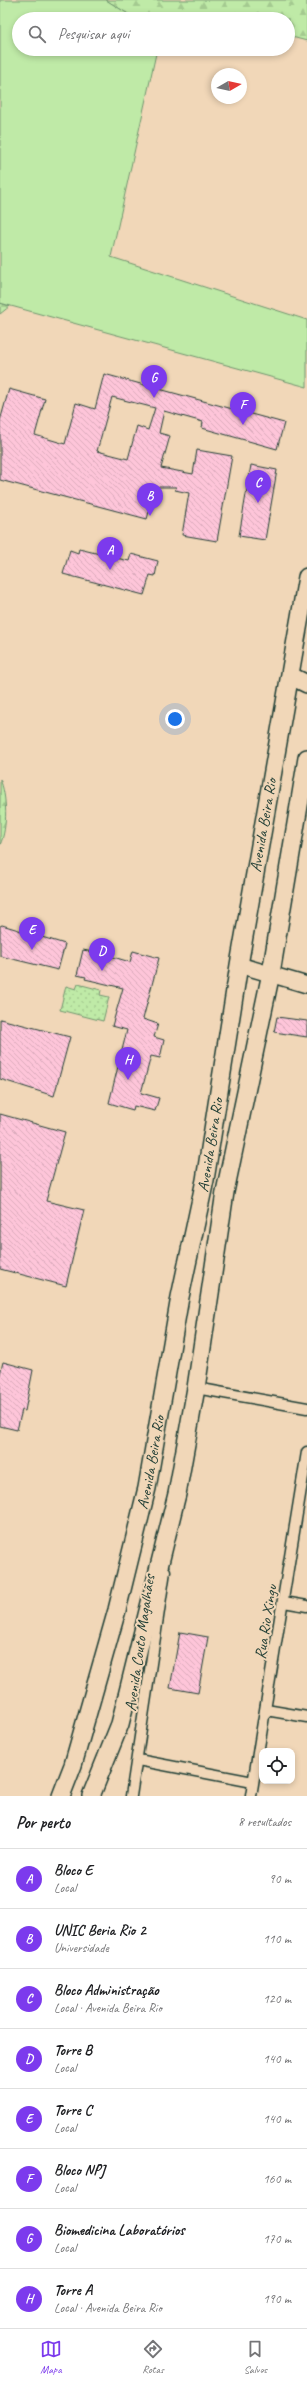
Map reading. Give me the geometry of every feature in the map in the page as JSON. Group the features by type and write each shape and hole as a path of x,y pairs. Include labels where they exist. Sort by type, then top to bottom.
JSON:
{"main road":[{"name":"Avenida Beira Rio","path":"62,1796 73,1765 126,1577 147,1488 180,1297 205,1180 239,965 307,577"},
{"path":"290,676 307,684"},
{"name":"Avenida Beira Rio","path":"90,1796 120,1724 177,1494 196,1388 225,1192 271,973 307,758"},
{"path":"239,965 271,973 307,985"},
{"path":"205,1180 213,1177 217,1180 225,1192"},
{"name":"Avenida Beira Rio","path":"81,1796 138,1653"},
{"name":"Avenida Beira Rio","path":"50,1796 89,1707"}],"street":[{"path":"196,1388 307,1408"},
{"name":"Rua Rio Xingu","path":"251,1796 284,1602 307,1454"},
{"name":"Avenida Couto Magalhães","path":"131,1796 138,1760 177,1494"},
{"path":"284,1602 307,1606"},
{"path":"266,1710 307,1717"},
{"path":"138,1760 253,1782"}],"green space":[{"path":"0,0 106,0 125,12 12,12 12,56 155,56 111,257 307,320 307,387 0,303"},
{"path":"106,0 307,0 307,41 295,38 295,12 125,12"},
{"path":"0,303 10,306 0,314"},
{"path":"0,779 4,794 6,812 3,838 0,845"},
{"path":"78,984 101,990 100,995 109,997 103,1021 60,1010 66,986 76,989"}],"building":[{"path":"104,374 284,423 277,449 202,428 203,422 164,411 159,433 170,436 161,468 193,474 197,450 232,456 217,541 182,535 189,493 175,490 176,487 156,487 147,519 0,480 0,421 9,389 45,399 35,435 65,444 76,403 95,409","holes":["112,397 155,408 148,430 137,426 128,459 97,451"]},
{"path":"251,465 277,470 265,540 239,536"},
{"path":"79,549 129,561 131,554 158,561 155,576 150,575 144,595 63,574 70,550 78,553"},
{"path":"2,925 65,944 58,970 0,956 0,926"},
{"path":"83,950 93,951 130,962 133,951 159,958 143,1019 158,1024 154,1037 164,1040 160,1058 151,1056 141,1093 159,1098 155,1111 134,1106 133,1110 109,1103 127,1030 112,1026 123,988 85,979 86,977 77,975"},
{"path":"277,1017 307,1021 307,1037 274,1032"},
{"path":"0,1019 70,1037 54,1096 0,1079"},
{"path":"0,1114 65,1132 46,1201 84,1210 66,1286 0,1269"},
{"path":"3,1362 33,1370 25,1411 22,1410 17,1430 0,1426 0,1374"},
{"path":"180,1632 208,1637 198,1693 170,1688"}],"place":[{"name":"Biomedicina Laboratórios","path":"154,398"},
{"name":"Bloco NPJ","path":"243,425"},
{"name":"Bloco Administração","path":"258,503"},
{"name":"UNIC Beria Rio 2","path":"150,516"},
{"name":"Bloco E","path":"110,570"},
{"name":"Torre C","path":"32,950"},
{"name":"Torre B","path":"102,971"},
{"name":"Torre A","path":"128,1080"}]}
